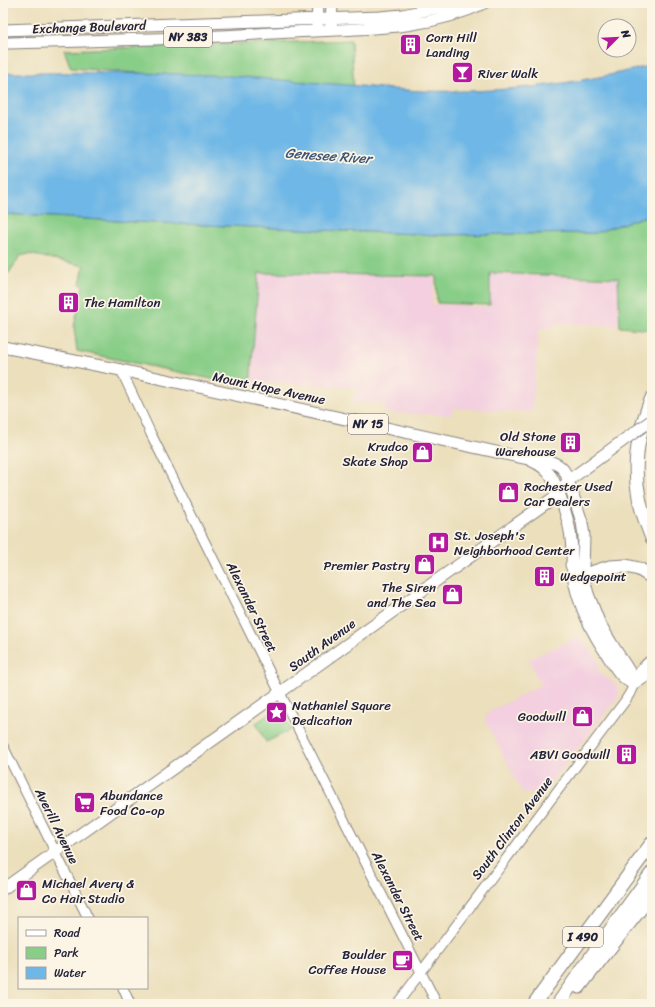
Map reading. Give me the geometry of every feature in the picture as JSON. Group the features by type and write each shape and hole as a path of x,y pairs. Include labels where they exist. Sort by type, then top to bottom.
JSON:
{"highway":[{"path":"652,398 640,436 636,468 636,483 641,508 652,538"},
{"path":"572,565 576,572 580,574 592,573 606,568 626,566 642,570 652,577"},
{"path":"632,871 652,836"},
{"name":"I 490","path":"534,1004 652,843"},
{"name":"I 490","path":"558,1004 652,873"},
{"path":"566,1004 652,894"}],"main road":[{"path":"317,25 318,3"},
{"path":"331,25 332,3"},
{"name":"Exchange Boulevard","path":"331,25 403,15 459,3"},
{"name":"Exchange Boulevard","path":"3,30 317,25 382,28 414,24 451,16 484,3"},
{"name":"Exchange Boulevard","path":"3,43 220,36 317,25"},
{"name":"Mount Hope Avenue","path":"3,347 121,370 528,459 556,463 563,469 569,480 583,527 583,564 588,594 606,635 629,671 634,684"},
{"name":"South Avenue","path":"3,889 559,494 569,480 652,420"},
{"name":"Mount Hope Avenue","path":"528,459 549,474 559,494"},
{"name":"NY 15","path":"559,494 572,541 573,579 583,610 592,630 619,673 626,680 634,684"},
{"path":"634,684 640,672 652,660"},
{"name":"South Clinton Avenue","path":"634,684 652,672"}],"street":[{"name":"Alexander Street","path":"121,370 154,440 437,1004"},
{"name":"South Clinton Avenue","path":"397,1004 625,701 634,684"},
{"name":"Averill Avenue","path":"3,746 88,917"},
{"path":"123,989 130,1004"}],"shaded area":[{"path":"258,273 435,277 432,304 490,307 491,274 618,279 618,326 556,323 555,328 539,328 532,412 452,408 452,415 385,413 384,404 353,403 357,387 252,382"},
{"path":"580,636 600,663 597,671 616,684 619,690 618,697 540,796 536,794 523,794 485,720 487,713 540,685 529,659"}],"green space":[{"path":"351,40 354,89 71,68 64,50"},
{"path":"3,214 135,222 439,235 595,233 652,214 652,330 620,327 618,278 490,273 490,305 437,303 436,276 259,273 250,387 77,351 74,327 83,285 80,284 84,266 29,254 20,256 9,273 3,273"},
{"path":"277,709 281,710 291,730 266,742 256,723"}],"water":[{"name":"Genesee River","path":"652,65 652,214 595,233 438,235 135,222 3,214 3,73 201,75 422,91 480,91 566,83"}],"place":[{"name":"Corn Hill Landing","path":"411,44"},
{"name":"River Walk","path":"463,73"},
{"name":"The Hamilton","path":"68,302"},
{"name":"Old Stone Warehouse","path":"571,443"},
{"name":"Krudco Skate Shop","path":"423,453"},
{"name":"Rochester Used Car Dealers","path":"508,493"},
{"name":"St. Joseph's Neighborhood Center","path":"439,542"},
{"name":"Premier Pastry","path":"425,565"},
{"name":"Wedgepoint","path":"544,576"},
{"name":"The Siren and The Sea","path":"452,594"},
{"name":"Nathaniel Square Dedication","path":"276,712"},
{"name":"Goodwill","path":"582,716"},
{"name":"ABVI Goodwill","path":"626,754"},
{"name":"Abundance Food Co-op","path":"84,802"},
{"name":"Michael Avery & Co Hair Studio","path":"26,890"},
{"name":"Boulder Coffee House","path":"402,961"}]}
